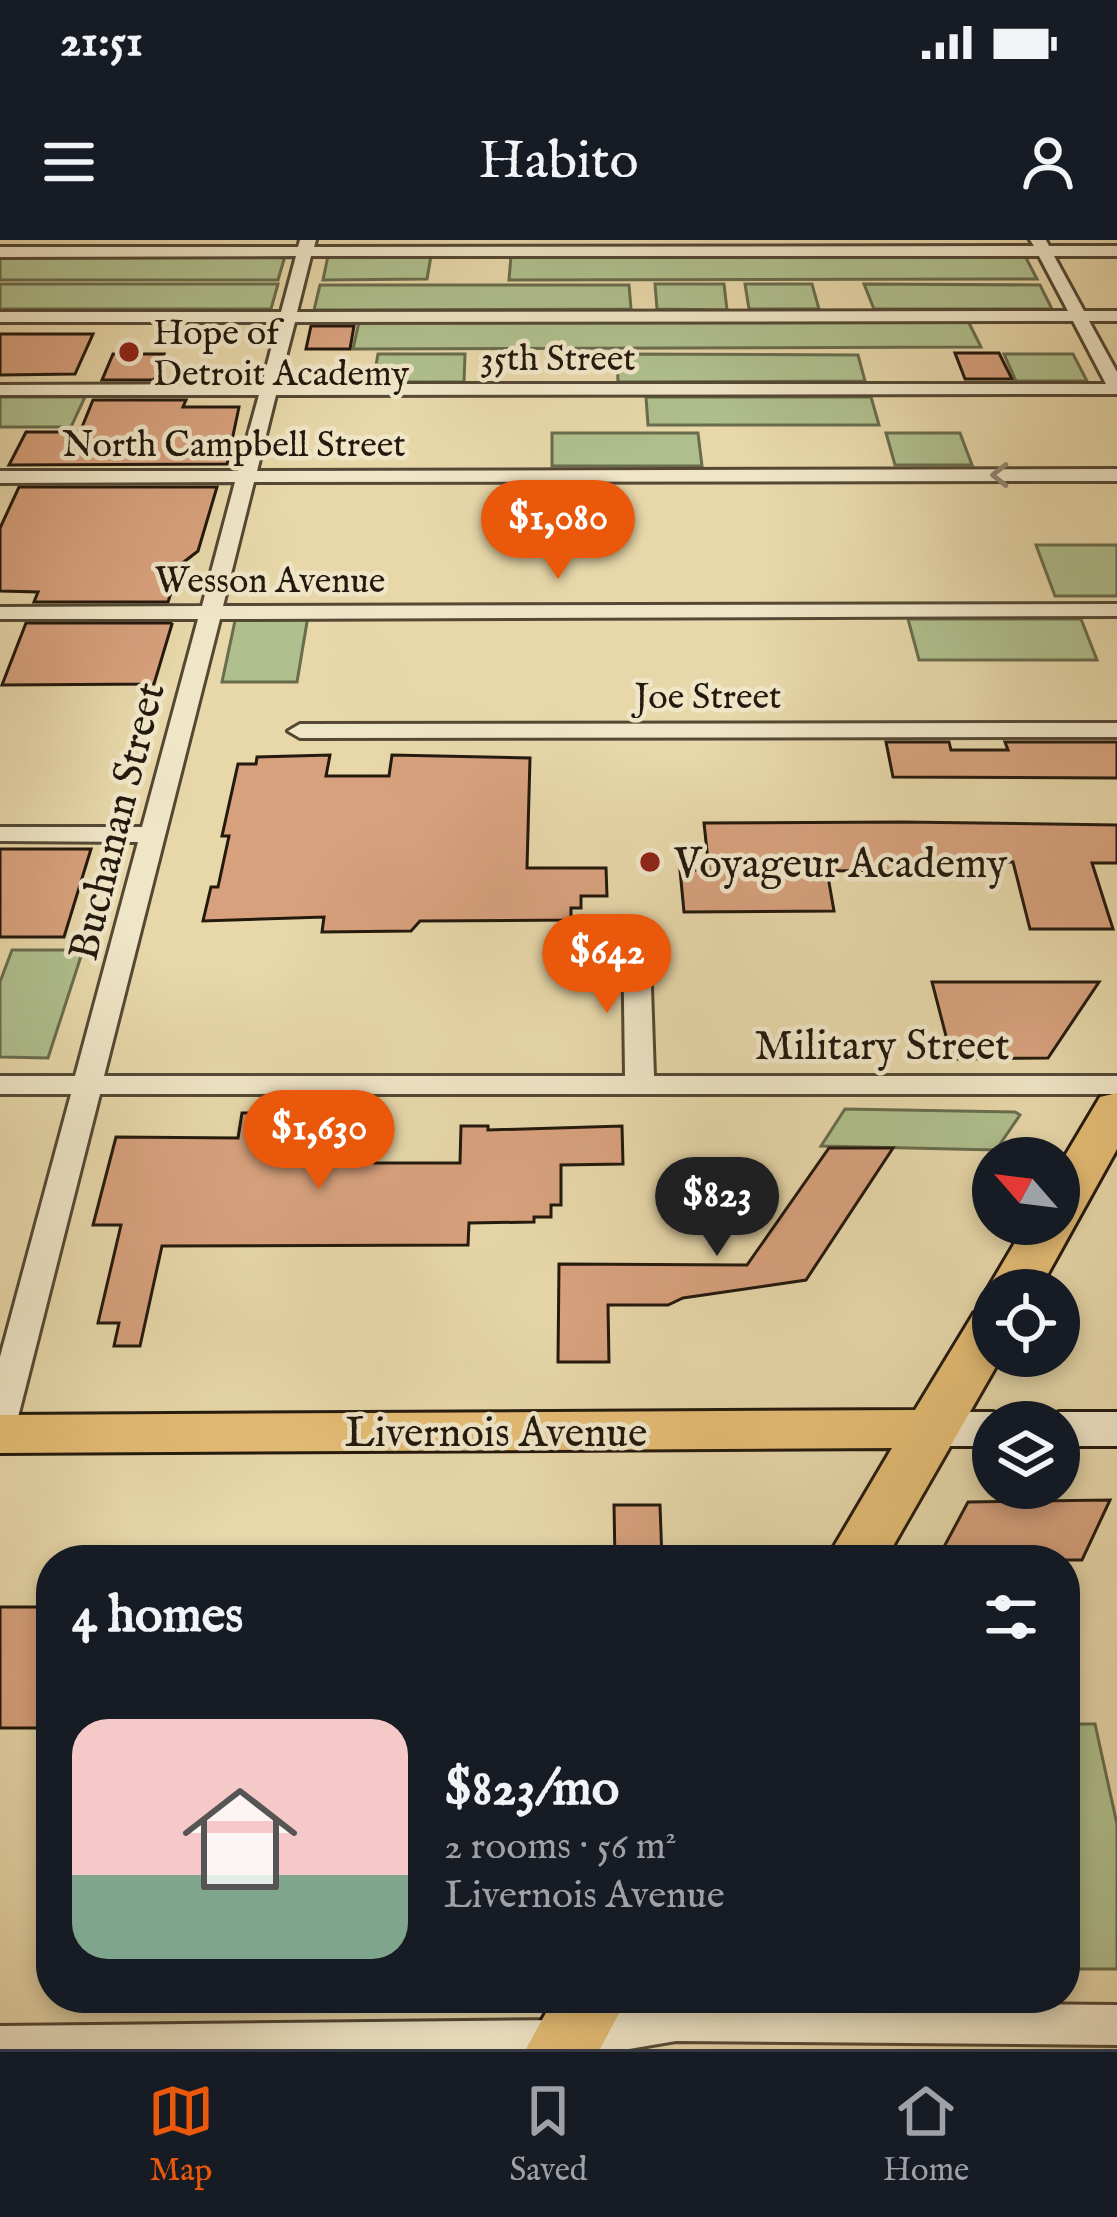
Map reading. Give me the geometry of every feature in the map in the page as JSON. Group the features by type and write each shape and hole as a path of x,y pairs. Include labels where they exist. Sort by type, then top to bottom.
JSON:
{"main road":[{"path":"1080,1172 1117,1107"},
{"path":"864,1545 972,1361"},
{"name":"Livernois Avenue","path":"0,1434 972,1429"},
{"path":"1080,1429 1117,1429"}],"street":[{"path":"1041,245 1117,389"},
{"path":"0,252 307,246 1041,245 1117,251"},
{"name":"Buchanan Street","path":"0,1421 307,246"},
{"path":"0,316 1117,316"},
{"name":"35th Street","path":"0,390 1117,389"},
{"name":"North Campbell Street","path":"0,476 1117,476"},
{"name":"Wesson Avenue","path":"0,613 1117,610"},
{"name":"Joe Street","path":"300,731 1117,730"},
{"path":"0,834 151,835"},
{"path":"636,928 640,1087"},
{"name":"Military Street","path":"0,1085 1117,1085"},
{"path":"0,2046 574,2029 676,2021 1117,2025"}],"green space":[{"path":"285,256 278,280 0,280 0,257"},
{"path":"328,256 431,256 427,279 323,280"},
{"path":"511,256 1025,256 1037,279 509,280"},
{"path":"0,284 278,284 271,309 0,309"},
{"path":"655,284 724,284 727,310 657,309"},
{"path":"745,284 812,284 819,309 749,309"},
{"path":"864,284 1040,285 1052,309 874,309"},
{"path":"320,285 629,285 631,309 314,310"},
{"path":"968,321 981,347 353,349 359,322"},
{"path":"378,354 465,354 464,382 373,382"},
{"path":"617,354 858,355 865,381 618,382"},
{"path":"1004,354 1073,354 1087,381 1016,381"},
{"path":"0,397 85,397 71,427 0,427"},
{"path":"646,397 871,397 879,425 648,425"},
{"path":"552,433 698,433 702,466 552,466"},
{"path":"886,433 960,433 972,465 895,465"},
{"path":"1036,545 1117,545 1117,596 1055,596"},
{"path":"236,616 308,616 297,682 222,682"},
{"path":"908,619 1081,619 1097,660 919,660"},
{"path":"12,950 83,950 48,1058 0,1057 0,982"},
{"path":"845,1109 1020,1115 1005,1137 972,1137 972,1149 821,1146"},
{"path":"1080,1724 1095,1724 1117,1824 1117,1969 1080,1969"}],"building":[{"path":"311,326 354,326 350,349 306,349"},
{"path":"0,334 93,334 75,374 0,375"},
{"path":"955,353 999,353 1012,379 965,379"},
{"path":"113,354 164,354 154,380 102,380"},
{"path":"93,400 186,400 183,407 239,407 227,464 9,465 26,432 80,432"},
{"path":"19,487 217,487 198,551 180,565 168,602 34,602 38,592 0,591 0,528"},
{"path":"26,623 172,624 154,684 2,685"},
{"path":"886,742 949,742 951,750 1008,750 1005,742 1117,742 1117,778 893,777"},
{"path":"330,755 326,776 389,776 392,755 530,758 527,868 606,868 607,896 581,896 581,908 571,908 571,920 420,921 411,931 322,932 324,917 203,921 211,887 218,887 229,836 222,836 238,764 256,764 257,757"},
{"path":"704,823 1117,825 1117,863 1092,863 1113,929 1030,929 1013,862 912,862 913,870 827,871 834,911 684,912 680,870 709,870"},
{"path":"0,849 91,849 64,937 0,937"},
{"path":"932,982 1099,982 1048,1058 952,1059"},
{"path":"242,1113 380,1113 375,1163 460,1163 461,1126 488,1126 488,1130 622,1126 623,1164 561,1165 561,1205 551,1205 551,1217 534,1217 534,1222 469,1223 468,1245 162,1246 140,1346 114,1346 119,1323 98,1323 121,1225 93,1225 116,1137 238,1138"},
{"path":"829,1148 893,1148 806,1280 683,1298 668,1305 608,1305 609,1362 558,1362 559,1264 747,1265"},
{"path":"1080,1500 1110,1500 1082,1560 1080,1545 945,1545 968,1502 972,1509 1080,1509"},
{"path":"614,1505 660,1505 661,1545 615,1545"},
{"path":"0,1607 36,1607 36,1728 0,1728"}],"place":[{"name":"Hope of Detroit Academy","path":"129,352"},
{"name":"Voyageur Academy","path":"650,862"}]}
